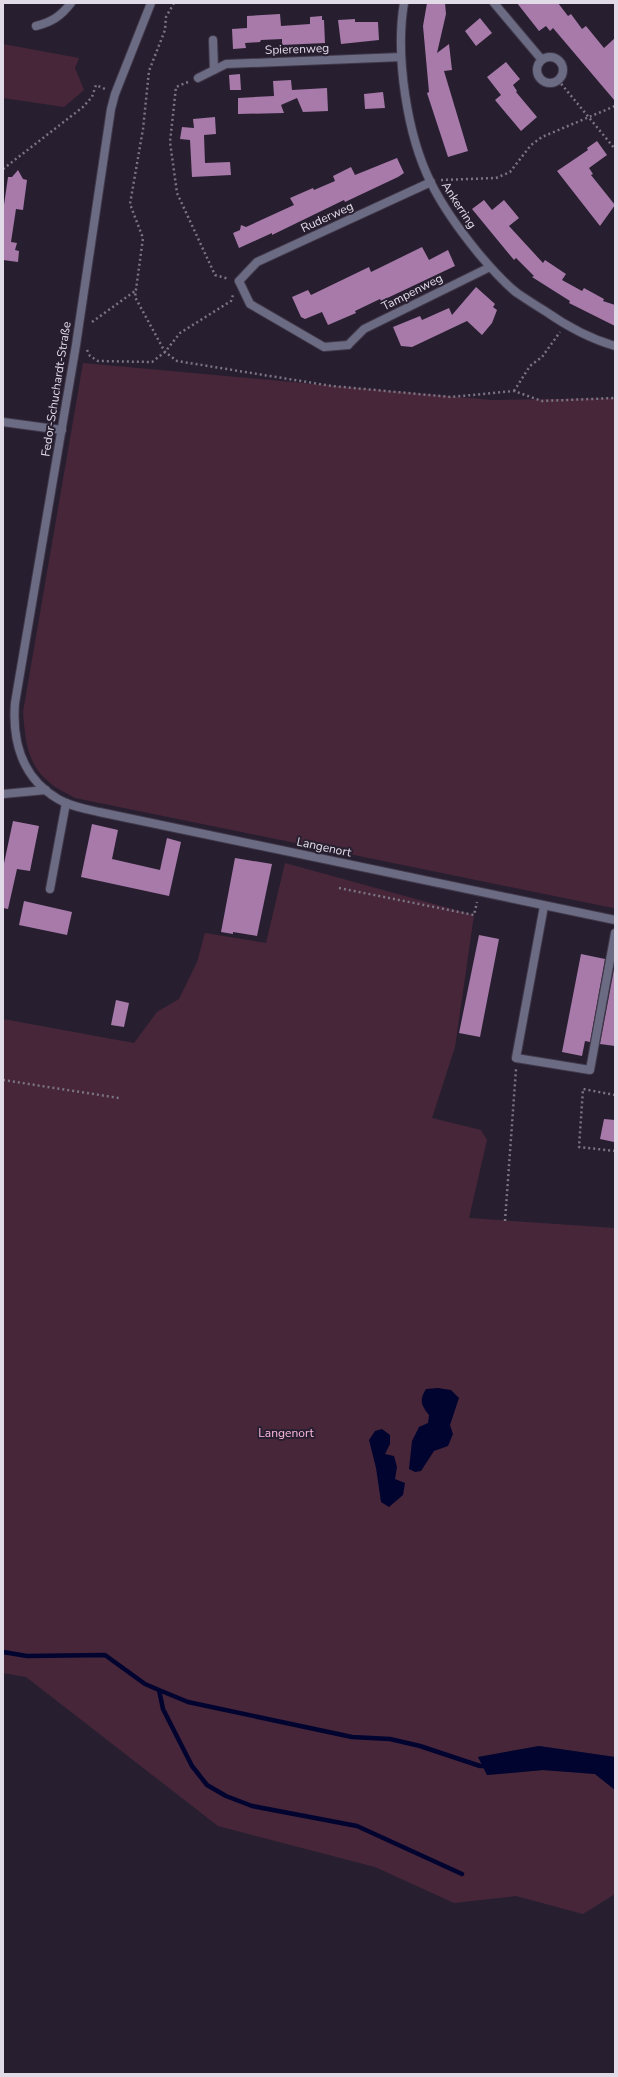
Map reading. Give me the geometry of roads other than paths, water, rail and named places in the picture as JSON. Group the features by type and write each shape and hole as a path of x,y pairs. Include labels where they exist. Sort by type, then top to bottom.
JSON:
{"street":[{"path":"36,26 49,23 58,18 70,3"},
{"name":"Fedor-Schuchardt-Straße","path":"36,781 24,765 17,745 14,717 62,430 115,94 151,3"},
{"name":"Ankerring","path":"404,3 401,57 404,93 415,139 431,182 447,211 490,267 516,292 566,325 615,346"},
{"path":"494,3 542,60"},
{"path":"213,40 214,70"},
{"name":"Spierenweg","path":"198,78 226,64 401,57"},
{"path":"549,57 560,62 562,73 558,80 546,81 539,76 538,67 542,60 549,57"},
{"name":"Ruderweg","path":"348,345 324,347 250,304 239,282 256,262 431,182"},
{"name":"Tampenweg","path":"348,345 364,329 490,267"},
{"path":"3,422 62,430"},
{"name":"Langenort","path":"36,781 46,790 66,803 99,812 615,920"},
{"path":"3,794 46,790"},
{"path":"50,889 66,803"},
{"path":"544,906 516,1058 590,1070 615,933"}],"water":[{"path":"438,1388 451,1390 459,1398 450,1425 453,1434 448,1446 434,1451 421,1471 415,1472 409,1469 412,1441 419,1427 428,1423 429,1415 424,1408 422,1396 426,1389"},
{"path":"382,1429 390,1435 390,1444 385,1454 394,1456 397,1467 395,1479 405,1483 403,1495 389,1507 381,1502 376,1468 369,1440 375,1431"},
{"path":"539,1746 615,1757 615,1790 595,1774 543,1770 487,1775 478,1757"}],"waterway":[{"path":"3,1652 27,1656 105,1655 145,1684 159,1690 163,1709 192,1766 207,1785 226,1796 252,1806 357,1826 462,1874"},
{"path":"159,1690 188,1702 352,1737 390,1739 420,1746 480,1766 489,1766"}]}
